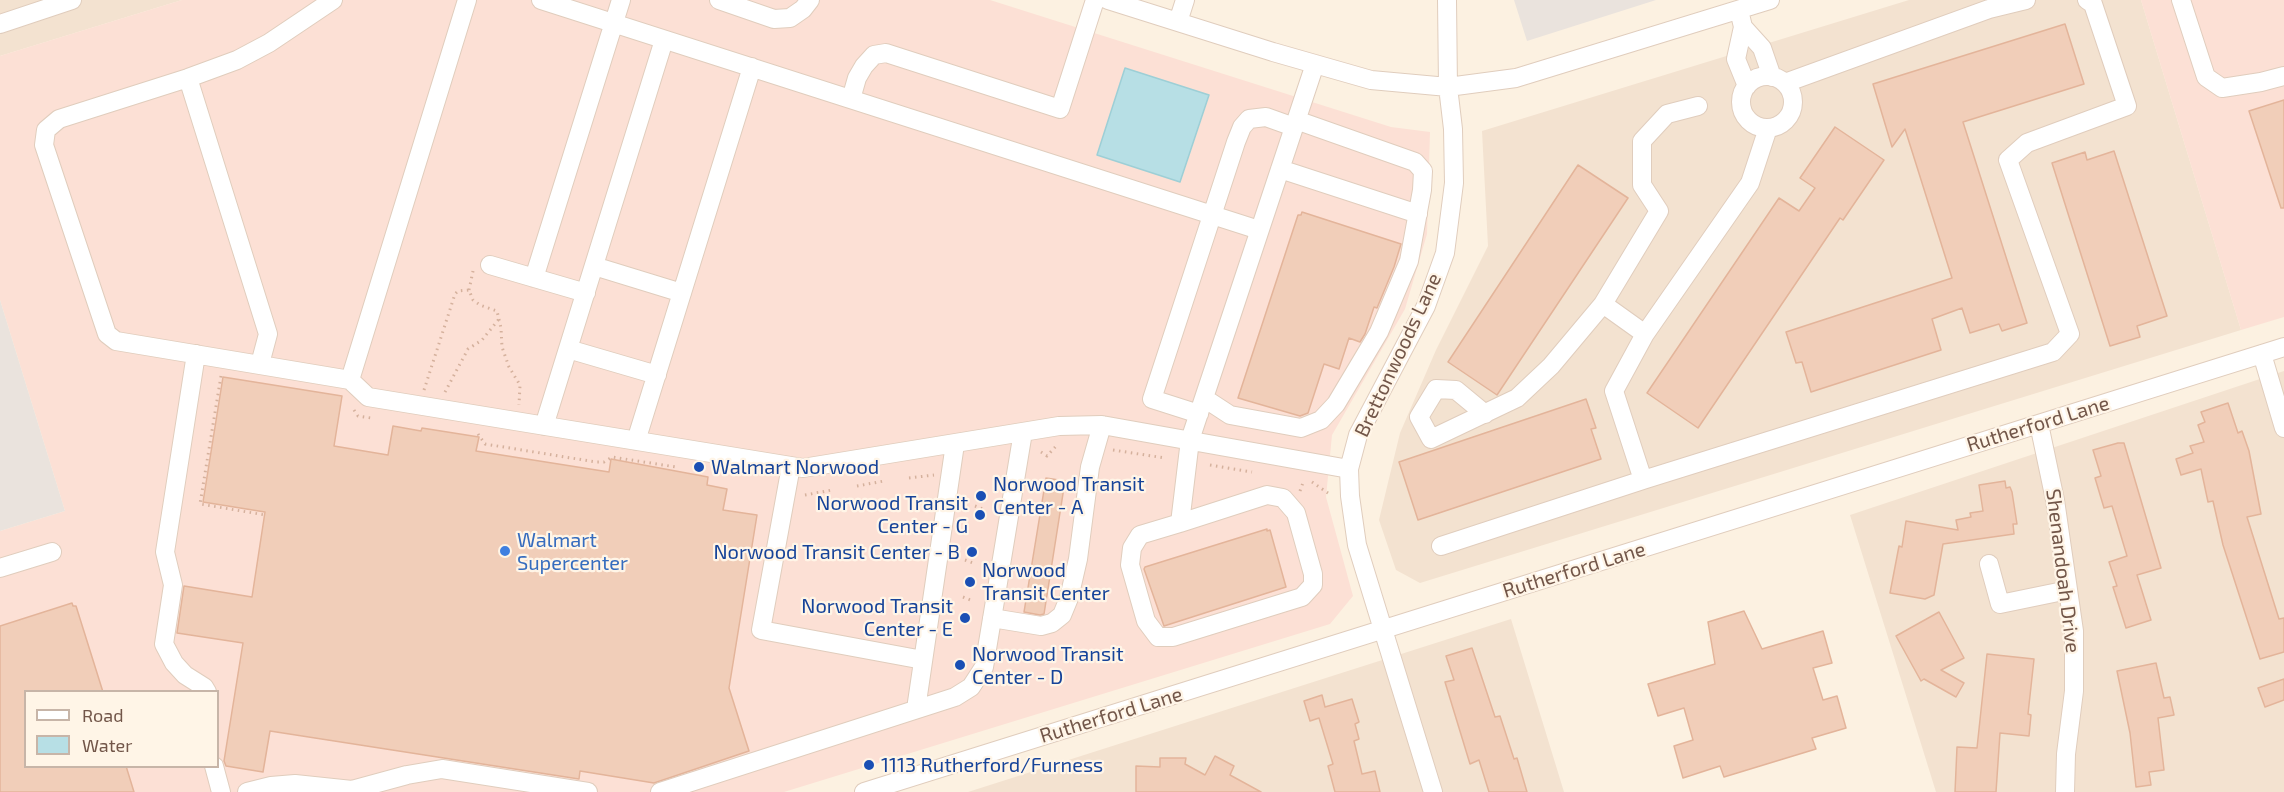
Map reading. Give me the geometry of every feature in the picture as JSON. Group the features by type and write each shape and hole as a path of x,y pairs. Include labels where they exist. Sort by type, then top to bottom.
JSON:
{"street":[{"path":"0,24 72,0"},
{"path":"333,0 269,43 237,60 59,119 46,130 44,145 107,334 116,341 350,380 368,397 803,468 1059,426 1102,425 1349,469"},
{"path":"350,380 466,0"},
{"path":"541,0 1259,230"},
{"path":"534,278 621,0"},
{"path":"719,0 774,19 789,18 803,9 810,0"},
{"path":"851,99 857,78 864,66 874,55 886,53 1060,109 1095,0"},
{"path":"1108,0 1371,80 1448,87 1516,78 1741,18 1770,0"},
{"path":"1178,22 1185,0"},
{"name":"Brettonwoods Lane","path":"1433,792 1357,545 1350,496 1349,469 1358,435 1426,306 1445,253 1454,183 1453,129 1448,87 1447,0"},
{"path":"1741,18 1762,48 1778,80 1791,90 1793,107 1783,122 1768,128 1752,123 1743,110 1741,102 1747,86 1761,77 1778,80 1989,9 2026,0"},
{"path":"1441,546 1643,480 2053,352 2070,334 2008,160 2027,143 2127,106 2093,4 2087,0"},
{"path":"2181,0 2206,77 2222,88 2284,76"},
{"path":"1741,18 1736,59 1747,86"},
{"path":"544,426 664,40"},
{"path":"1180,523 1190,440 1315,64"},
{"path":"636,441 752,67"},
{"path":"188,78 268,334 260,364"},
{"path":"1485,414 1517,398 1551,366 1603,304 1659,211 1642,185 1642,141 1667,114 1698,106"},
{"path":"1266,117 1295,123 1415,162 1423,171 1409,261 1379,333 1336,404 1321,420 1301,428 1230,415 1201,406 1152,399 1242,127 1249,119 1266,117"},
{"path":"1643,480 1614,391 1645,334 1750,183 1768,128"},
{"path":"1280,170 1418,214"},
{"path":"594,266 682,293"},
{"path":"481,267 534,278 586,293"},
{"path":"1603,304 1645,334"},
{"name":"Rutherford Lane","path":"864,792 2284,347"},
{"path":"568,349 657,375"},
{"path":"196,354 165,552 172,585 164,644 179,669 206,690"},
{"path":"2262,354 2284,428"},
{"name":"Shenandoah Drive","path":"2039,424 2055,500 2074,631 2074,691 2066,754 2065,792"},
{"path":"992,618 1041,626 1052,623 1062,615 1069,598 1078,559 1090,467 1102,425"},
{"path":"660,792 955,697 971,687 984,668 1023,432"},
{"path":"916,709 955,444"},
{"path":"791,466 761,630 923,660"},
{"path":"1267,495 1283,498 1296,513 1313,574 1313,585 1302,597 1173,638 1158,637 1146,621 1130,565 1132,548 1140,535 1180,523 1267,495"},
{"path":"0,568 52,552"},
{"path":"1989,564 2000,603 2068,590"},
{"path":"215,768 221,792"},
{"path":"247,792 271,786 295,784 352,790 407,775 442,769 588,792"}],"path":[{"path":"481,267 469,290 473,300 497,311 502,347 520,385 517,413"},
{"path":"432,394 423,393 455,294 458,291 469,290"},
{"path":"441,396 443,397 468,349 482,340 499,319"},
{"path":"224,376 220,376 200,504 265,515"},
{"path":"349,404 358,416 380,419"},
{"path":"478,433 485,444 596,462 604,462 612,457 679,468"},
{"path":"1041,452 1047,456 1064,442"},
{"path":"1113,450 1165,458"},
{"path":"1210,465 1257,472"},
{"path":"909,478 937,474"},
{"path":"1300,493 1304,480 1319,485 1328,493"},
{"path":"857,486 884,482"},
{"path":"802,495 832,490"},
{"path":"975,506 983,509"},
{"path":"965,560 976,564"},
{"path":"963,597 972,601"}],"shaded area":[{"path":"0,0 182,0 0,56"},
{"path":"182,0 990,0 1391,127 1430,132 1427,234 1405,309 1332,435 1326,497 1353,596 1330,624 784,792 0,792 0,531 65,511 0,300 0,56"},
{"path":"1514,0 1656,0 1527,41"},
{"path":"1909,0 2141,0 2241,330 1420,583 1396,570 1379,520 1400,433 1436,350 1488,246 1482,131"},
{"path":"2141,0 2284,0 2284,317 2241,330"},
{"path":"0,300 65,511 0,531"},
{"path":"2284,371 2284,792 1936,792 1850,515"},
{"path":"1511,619 1564,792 968,792"}],"water":[{"path":"1125,68 1209,95 1180,182 1097,155"}],"building":[{"path":"2065,24 2084,84 1963,122 2027,323 2002,331 1999,324 1970,333 1962,308 1932,319 1941,350 1811,392 1802,362 1796,363 1786,332 1952,278 1905,129 1892,147 1873,84"},
{"path":"2284,100 2284,208 2281,208 2249,111"},
{"path":"1835,127 1884,160 1843,220 1840,218 1698,428 1647,393 1779,198 1799,211 1815,188 1800,178"},
{"path":"2114,151 2167,316 2137,326 2140,337 2110,346 2052,163 2085,152 2087,160"},
{"path":"1578,165 1628,198 1497,395 1448,362"},
{"path":"1302,212 1401,244 1394,267 1377,308 1374,307 1365,334 1360,342 1349,338 1339,369 1324,364 1308,413 1300,416 1238,398 1298,215"},
{"name":"Walmart Supercenter","path":"223,377 342,396 334,446 388,455 393,426 421,431 422,428 479,437 476,451 609,472 611,459 708,477 707,485 727,489 723,510 757,515 729,688 749,751 654,783 580,771 579,779 270,731 263,772 226,766 224,761 243,643 177,633 184,586 252,597 265,512 203,502"},
{"path":"1586,399 1596,428 1591,429 1601,459 1418,520 1399,462"},
{"path":"2228,403 2238,433 2242,431 2249,451 2261,514 2247,517 2279,619 2284,618 2284,652 2260,659 2223,545 2213,501 2208,502 2201,469 2181,475 2176,459 2193,453 2190,446 2204,442 2198,425 2205,422 2201,412"},
{"path":"2124,443 2161,568 2137,575 2151,620 2126,628 2113,587 2117,586 2109,562 2127,556 2112,506 2104,508 2095,478 2101,476 2093,450"},
{"path":"1046,478 1065,481 1044,614 1040,615 1024,612"},
{"path":"2005,481 2006,488 2010,487 2012,492 2017,524 2013,524 2014,534 1943,544 1934,595 1925,599 1890,593 1906,521 1958,530 1956,520 1971,517 1970,513 1983,511 1979,485"},
{"path":"1267,529 1267,531 1270,530 1286,587 1164,626 1145,567"},
{"path":"72,603 76,606 102,690 24,690 24,768 127,768 134,792 0,792 0,626"},
{"path":"1744,611 1762,649 1823,631 1832,663 1813,668 1823,700 1837,696 1846,728 1812,738 1816,749 1724,777 1720,766 1683,778 1674,746 1693,740 1684,708 1658,716 1648,684 1715,664 1708,622"},
{"path":"1939,612 1964,658 1941,670 1964,683 1956,697 1924,679 1921,681 1896,636"},
{"path":"1472,648 1495,717 1500,716 1514,759 1517,758 1527,792 1489,792 1479,760 1470,764 1445,682 1454,680 1446,656"},
{"path":"1987,654 2034,659 2028,714 2031,715 2029,736 2000,733 1996,792 1955,792 1957,747 1977,748"},
{"path":"2156,663 2164,698 2170,697 2174,715 2158,718 2164,770 2149,772 2151,785 2136,787 2130,733 2117,671"},
{"path":"2284,679 2284,700 2265,707 2258,688"},
{"path":"1322,695 1325,707 1352,699 1359,722 1355,724 1359,739 1354,741 1362,774 1375,771 1380,792 1335,792 1328,766 1333,764 1319,718 1310,721 1304,701"},
{"path":"1215,756 1234,766 1230,775 1261,792 1136,792 1136,766 1160,767 1160,758 1186,758 1185,764 1205,775"}],"place":[{"name":"Walmart Norwood","path":"699,467"},
{"name":"Norwood Transit Center - A","path":"981,496"},
{"name":"Norwood Transit Center - G","path":"980,515"},
{"name":"Walmart Supercenter","path":"505,551"},
{"name":"Norwood Transit Center - B","path":"972,552"},
{"name":"Norwood Transit Center","path":"970,582"},
{"name":"Norwood Transit Center - E","path":"965,618"},
{"name":"Norwood Transit Center - D","path":"960,665"},
{"name":"1113 Rutherford/Furness","path":"869,765"}]}
